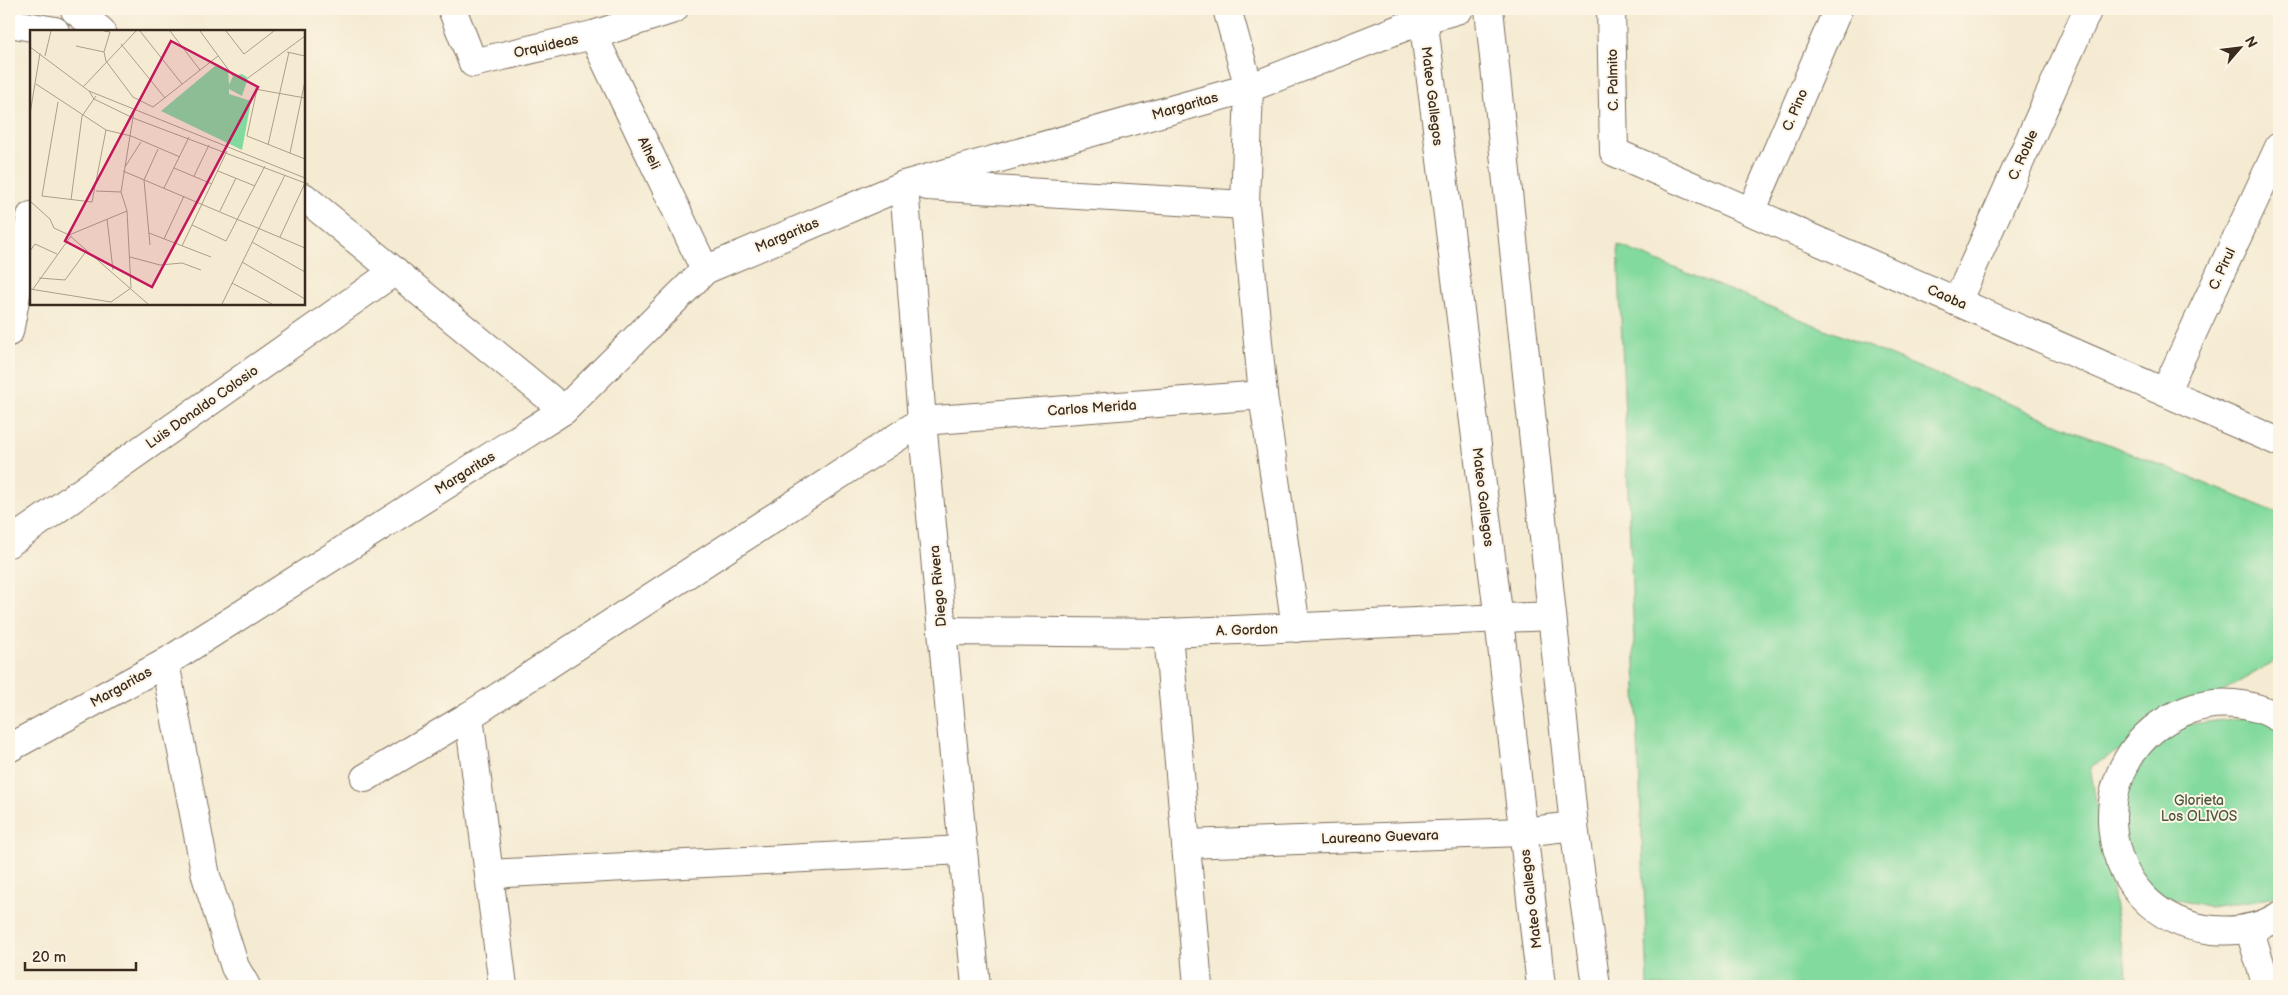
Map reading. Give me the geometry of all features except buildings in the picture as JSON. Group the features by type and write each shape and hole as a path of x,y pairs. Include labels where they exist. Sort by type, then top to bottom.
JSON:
{"street":[{"name":"Orquideas","path":"452,9 473,63 593,35 674,9"},
{"path":"1227,9 1249,88 1245,205 1262,395 1296,628"},
{"name":"Margaritas","path":"9,748 165,662 564,410 705,270 904,185 1249,88 1422,14 1459,9"},
{"path":"1489,9 1551,616 1574,826 1596,986"},
{"name":"C. Palmito","path":"1611,9 1614,152"},
{"name":"C. Pino","path":"1751,212 1838,9"},
{"name":"C. Roble","path":"1957,302 2088,9"},
{"name":"Mateo Gallegos","path":"1422,14 1499,620 1541,986"},
{"path":"73,17 99,30"},
{"path":"9,23 49,30"},
{"name":"Alheli","path":"593,35 705,270"},
{"name":"C. Pirul","path":"2166,392 2279,147"},
{"name":"Caoba","path":"1614,152 2279,442"},
{"name":"Margaritas","path":"904,185 1245,205"},
{"name":"Diego Rivera","path":"904,185 922,421 976,986"},
{"path":"305,198 564,410"},
{"path":"9,332 17,241 30,218"},
{"name":"Luis Donaldo Colosio","path":"9,543 395,271"},
{"name":"Carlos Merida","path":"922,421 1262,395"},
{"path":"364,778 469,716 922,421"},
{"name":"A. Gordon","path":"943,631 1168,633 1499,620 1551,616"},
{"path":"1168,633 1198,986"},
{"path":"165,662 206,876 235,966 246,986"},
{"path":"2277,711 2222,703 2196,707 2172,716 2150,730 2132,750 2120,773 2112,798 2111,824 2115,848 2124,871 2139,891 2156,908 2185,923 2200,928 2225,931 2248,928 2279,916"},
{"path":"469,716 503,986"},
{"name":"Laureano Guevara","path":"1186,844 1523,832 1574,826"},
{"path":"489,874 963,850"},
{"path":"2248,928 2267,986"}],"green space":[{"name":"Glorieta Los OLIVOS","path":"1618,245 2278,513 2279,659 2158,728 2273,714 2279,722 2279,893 2270,898 2208,907 2139,891 2112,798 2147,735 2090,767 2129,986 1648,986"}]}
